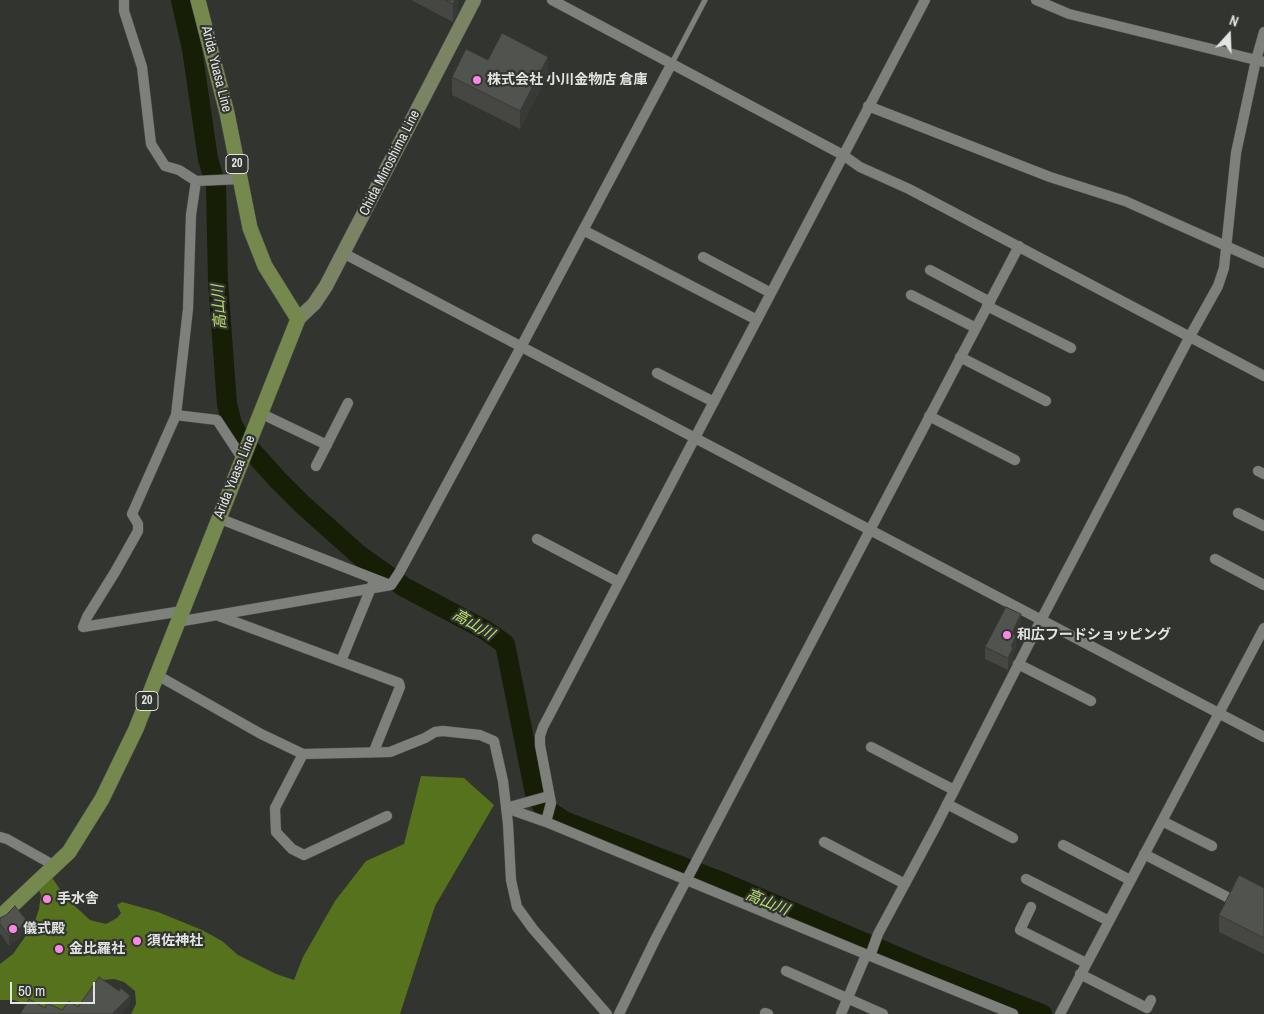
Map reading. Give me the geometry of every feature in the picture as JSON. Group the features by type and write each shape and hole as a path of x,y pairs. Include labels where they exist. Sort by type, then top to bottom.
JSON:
{"main road":[{"name":"Arida Yuasa Line","path":"0,917 69,852 102,799 136,729 179,616 298,320 265,266 254,241 245,207 227,113 198,0"},
{"name":"Chida Minoshima Line","path":"298,320 319,297 474,0"}],"street":[{"path":"124,0 124,11 142,67 152,144 165,166 200,180 240,179"},
{"path":"552,0 843,155 860,167 910,189 1264,376"},
{"path":"546,822 551,806 540,736 925,0"},
{"path":"1036,0 1069,14 1260,61"},
{"path":"841,1014 878,934 1041,620 1218,286 1224,268 1236,153 1260,61 1264,32"},
{"path":"200,180 191,215 188,309 176,415 132,514 138,524 138,531 83,628 179,616 218,615 373,584 391,585 399,574 672,63"},
{"path":"868,106 1050,177 1125,201 1264,263"},
{"path":"583,230 757,320"},
{"path":"620,1014 641,966 1019,246"},
{"path":"343,253 1264,737"},
{"path":"703,257 771,292"},
{"path":"930,270 1070,348"},
{"path":"912,295 976,328"},
{"path":"960,357 1046,401"},
{"path":"657,373 714,402"},
{"path":"316,466 348,403"},
{"path":"260,413 326,445"},
{"path":"176,415 217,420 243,456"},
{"path":"930,416 1015,460"},
{"path":"1238,513 1264,526"},
{"path":"218,518 373,584"},
{"path":"537,539 619,582"},
{"path":"1215,559 1264,585"},
{"path":"341,661 373,584"},
{"path":"218,615 399,684 400,687 374,752"},
{"path":"1060,1014 1264,628"},
{"path":"1018,664 1091,701"},
{"path":"157,675 261,734 302,754 390,752 435,732 443,731 470,733 494,741 497,747 506,808 511,880 517,908 607,1014"},
{"path":"871,747 954,790"},
{"path":"302,754 276,808 276,832 292,849 304,855 387,816"},
{"path":"506,808 550,796"},
{"path":"947,804 1013,838"},
{"path":"506,808 546,822 1013,1014"},
{"path":"1162,821 1212,846"},
{"path":"0,837 55,866"},
{"path":"824,842 905,884"},
{"path":"1063,845 1130,880"},
{"path":"1144,854 1227,897"},
{"path":"1026,879 1109,921"},
{"path":"1030,907 1020,930 1086,963"},
{"path":"786,970 883,1014"},
{"path":"1080,974 1146,1008 1151,1000"}],"lane":[{"path":"672,63 705,0"}],"green space":[{"path":"421,776 464,778 494,805 435,906 400,1014 131,1014 136,1004 135,991 124,982 114,979 102,980 78,1006 62,1010 49,1006 44,1011 14,1000 0,1000 0,964 13,954 34,924 41,895 37,886 51,876 65,897 90,920 106,924 117,918 121,913 117,905 122,902 158,912 202,930 222,941 238,955 276,974 294,980 303,957 335,901 366,861 404,844"}],"building":[{"path":"446,0 455,0 453,4"},
{"path":"502,33 548,57 520,111 452,77 466,49 488,60"},
{"path":"1006,607 1021,614 1012,633 1016,636 1008,658 985,647"},
{"path":"1239,875 1264,888 1264,938 1219,915"},
{"path":"15,906 28,922 9,936 0,924 0,918"},
{"path":"99,977 119,991 121,988 130,996 113,1013 115,1014 20,1014 29,999 45,1008 47,1003 62,1010 69,1001 78,1007"}],"waterway":[{"name":"高山川","path":"181,0 192,49 208,159 216,186 218,282 227,404 232,424 239,437 278,480 359,555 404,587 485,630 505,644 535,794 544,808 564,821 722,882 919,966 1042,1014"}],"place":[{"name":"株式会社 小川金物店 倉庫","path":"477,80"},
{"name":"和広フードショッピング","path":"1007,635"},
{"name":"手水舎","path":"47,899"},
{"name":"儀式殿","path":"13,929"},
{"name":"須佐神社","path":"137,941"},
{"name":"金比羅社","path":"59,949"}]}
